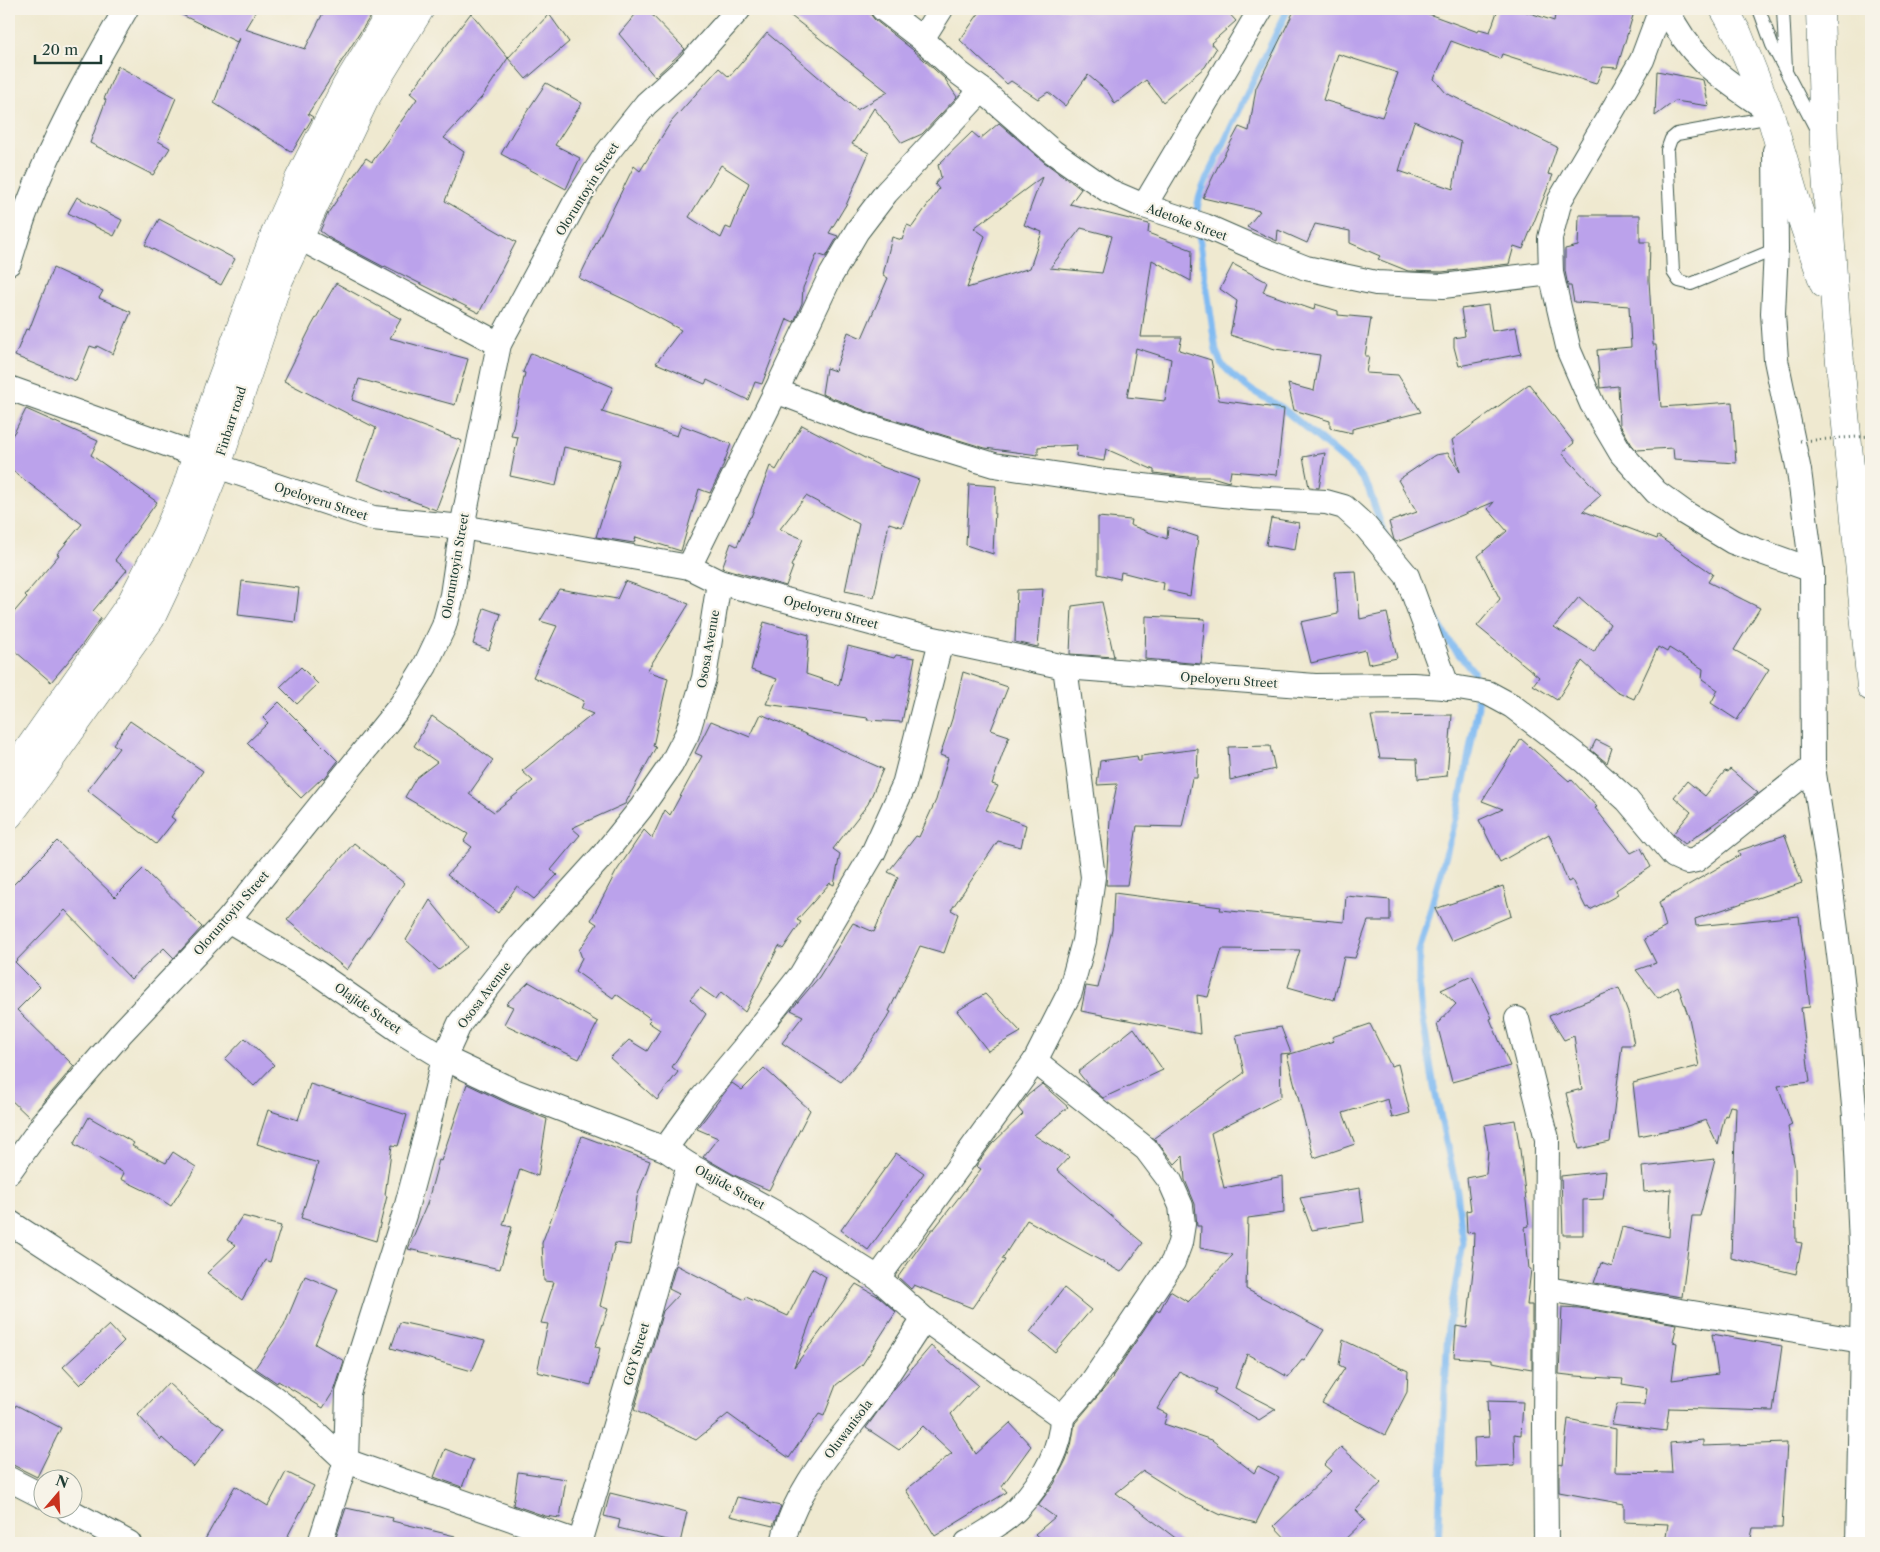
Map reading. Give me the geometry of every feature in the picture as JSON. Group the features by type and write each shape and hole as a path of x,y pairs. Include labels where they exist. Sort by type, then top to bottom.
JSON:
{"main road":[{"name":"Finbarr road","path":"9,815 39,776 141,610 184,548 207,460 218,389 276,231 298,179 346,86 393,9"},
{"name":"Finbarr road","path":"207,460 277,284 298,237 365,99 420,9"},
{"path":"1724,9 1738,34 1771,118 1798,208 1836,320"},
{"path":"1820,9 1824,144 1836,320 1871,686"},
{"name":"Finbarr road","path":"9,777 141,610"}],"street":[{"path":"9,263 26,209 53,146 78,94 126,9"},
{"name":"Oloruntoyin Street","path":"9,1172 47,1119 122,1032 228,920 402,704 425,666 444,626 452,595 462,527 499,344 576,202 607,153 646,104 688,66 739,9"},
{"name":"Adetoke Street","path":"883,9 922,39 959,73 982,90 1046,146 1109,191 1144,206 1204,226 1306,268 1376,283 1443,286 1551,273"},
{"path":"922,39 941,9"},
{"path":"1144,206 1261,9"},
{"path":"1662,9 1642,60 1560,200 1550,238 1551,273 1569,351 1592,404 1621,453 1656,492 1685,513 1733,542 1812,570"},
{"path":"1667,9 1674,26 1700,60 1771,118 1777,186 1772,313 1776,360 1799,471 1812,570 1812,767 1827,858 1841,969 1856,1127 1863,1293 1858,1543"},
{"path":"689,566 830,278 857,231 886,193 982,90"},
{"path":"298,237 499,344"},
{"name":"Opeloyeru Street","path":"9,388 373,518 462,527 689,566 719,582 941,641 1065,667 1315,686 1413,685 1488,693 1512,706 1586,762 1627,800 1674,856 1687,862 1696,860 1812,767"},
{"path":"776,391 867,426 994,465 1107,482 1251,498 1326,502 1344,507 1366,527 1407,576 1453,688"},
{"name":"Ososa Avenue","path":"320,1543 346,1461 348,1393 405,1212 444,1058 460,1023 518,949 604,854 641,808 671,764 687,734 704,678 719,582"},
{"path":"664,1149 800,975 873,852 904,785 941,641"},
{"path":"878,1278 1035,1061 1070,992 1084,941 1093,878 1065,667"},
{"name":"Olajide Street","path":"228,920 317,973 444,1058 514,1091 664,1149 689,1165 772,1210 878,1278 924,1319 1062,1417"},
{"path":"1517,1019 1547,1139 1546,1543"},
{"path":"967,1543 1017,1510 1052,1460 1062,1433 1062,1417 1090,1385 1173,1262 1180,1243 1183,1224 1181,1206 1170,1181 1146,1149 1035,1061"},
{"name":"GGY Street","path":"580,1543 649,1310 689,1165"},
{"path":"9,1222 167,1325 274,1398 301,1419 346,1461 580,1543"},
{"path":"1547,1289 1862,1341"},
{"name":"Oluwanisola","path":"783,1543 795,1505 824,1461 876,1392 924,1319"},
{"path":"9,1479 32,1491"},
{"path":"82,1518 129,1543"}],"lane":[{"path":"1759,9 1772,45 1824,144"},
{"path":"1783,9 1786,74"},
{"path":"1771,118 1678,134 1671,139 1667,150 1673,272 1679,281 1691,284 1776,248"}],"path":[{"path":"1800,441 1871,436"}],"building":[{"path":"170,9 257,9 245,29 305,49 325,9 375,9 308,114 313,117 292,152 214,103 239,38 237,42"},
{"path":"640,9 646,9 685,49 655,77 619,34"},
{"path":"782,9 870,9 871,15 875,20 913,50 945,79 957,97 922,134 902,143 874,108 852,144 869,153 847,203 829,233 838,236 826,257 817,254 803,288 802,303 794,322 787,319 762,384 755,382 748,400 707,380 705,384 656,363 681,330 632,303 579,278 634,166 640,171 671,122 719,68 729,77 767,33 857,110 888,92","holes":["721,165 749,183 731,229 726,227 721,238 689,217"]},
{"path":"982,9 1225,9 1236,21 1211,43 1216,49 1205,67 1163,102 1146,80 1115,104 1108,92 1088,75 1065,106 1048,92 1038,99 1011,81 1007,84 960,40"},
{"path":"1295,9 1415,9 1478,32 1479,29 1490,32 1498,9 1518,9 1554,21 1556,9 1635,9 1617,68 1603,67 1596,84 1502,54 1500,59 1451,41 1434,79 1446,93 1557,147 1548,174 1553,175 1523,249 1514,246 1509,264 1442,272 1408,271 1378,259 1380,256 1350,243 1350,231 1315,224 1307,243 1278,230 1277,241 1247,227 1260,211 1203,198 1239,127 1249,131 1256,88","holes":["1338,54 1398,73 1382,117 1323,100","1414,121 1461,142 1453,189 1399,171"]},
{"path":"471,13 508,58 482,97 444,138 464,152 445,201 516,242 479,313 384,267 331,239 320,231 328,213 366,158 372,162 417,99 410,93"},
{"path":"549,14 569,42 526,79 508,58"},
{"path":"118,66 176,98 158,141 170,148 153,175 90,143 106,100 104,99"},
{"path":"1657,71 1703,80 1709,106 1675,101 1655,116"},
{"path":"546,83 582,103 555,145 580,158 566,189 501,154"},
{"path":"999,123 1044,162 1081,189 1070,204 1149,224 1148,233 1192,250 1191,281 1152,260 1141,337 1182,337 1179,350 1211,360 1219,400 1284,409 1277,475 1231,471 1229,482 1212,477 1188,477 1154,473 1154,470 1106,449 1104,461 1076,456 1077,445 1038,447 1038,455 985,448 871,413 822,394 826,368 835,371 848,332 862,338 888,278 883,275 892,237 902,240 907,225 912,227 939,189 935,184 941,177 938,165 972,132 980,139","holes":["1042,177 1024,225 1042,232 1030,268 967,288 985,236 974,228","1081,228 1112,236 1102,273 1050,268","1136,348 1171,359 1165,401 1127,397"]},
{"path":"77,197 122,220 114,236 68,213"},
{"path":"1579,215 1640,215 1640,242 1650,242 1649,280 1653,345 1656,345 1661,407 1732,402 1736,463 1674,459 1673,448 1637,450 1632,445 1620,425 1618,386 1600,388 1597,350 1631,347 1629,306 1574,302 1571,286 1568,286 1565,271 1565,249 1578,246"},
{"path":"159,219 235,259 221,285 145,245"},
{"path":"1233,264 1267,282 1263,292 1314,310 1315,304 1338,311 1338,315 1371,318 1365,356 1369,356 1366,373 1398,375 1421,412 1352,429 1352,433 1330,428 1330,421 1294,410 1288,384 1314,391 1320,355 1275,349 1230,335 1237,301 1220,289"},
{"path":"53,268 103,291 99,298 131,312 113,354 97,346 96,348 90,346 76,381 15,356 26,329 29,330"},
{"path":"336,283 401,319 390,338 468,359 455,405 359,379 352,400 462,441 436,510 357,480 376,428 284,381 312,325"},
{"path":"1488,305 1492,331 1516,327 1521,354 1459,366 1454,347 1454,338 1465,336 1461,309"},
{"path":"531,353 613,387 602,412 677,436 681,425 731,444 710,493 699,489 681,551 636,537 634,543 596,537 620,460 564,447 556,486 510,476 518,437 511,436 525,373 523,372"},
{"path":"1529,384 1574,443 1562,453 1601,495 1583,511 1657,539 1658,536 1713,574 1708,582 1760,608 1734,650 1769,669 1737,720 1711,703 1718,690 1702,679 1703,669 1669,648 1667,652 1658,647 1634,699 1614,690 1582,661 1557,700 1533,685 1539,677 1477,626 1500,599 1478,556 1507,531 1488,509 1494,502 1397,542 1394,540 1389,522 1417,512 1398,480 1435,455 1448,453 1460,472 1452,440","holes":["1579,597 1610,624 1594,652 1554,627"]},
{"path":"26,409 98,441 91,455 157,502 115,560 127,570 93,611 101,618 82,645 51,682 9,646 9,618 82,524 9,468 9,440"},
{"path":"802,425 880,466 919,480 902,527 889,523 874,597 845,591 859,524 806,496 780,529 803,539 791,566 793,567 786,586 722,568 731,543 737,546 751,517 770,466 776,470"},
{"path":"1325,453 1319,488 1309,487 1303,457"},
{"path":"969,484 996,486 993,554 966,545"},
{"path":"1098,517 1131,520 1130,525 1167,539 1168,527 1198,537 1190,596 1163,590 1164,583 1121,572 1120,579 1098,574"},
{"path":"1271,518 1299,523 1295,550 1266,545"},
{"path":"1356,571 1360,619 1387,613 1397,658 1368,664 1365,650 1311,663 1301,622 1338,614 1335,572"},
{"path":"242,581 299,588 295,622 238,615"},
{"path":"625,581 689,604 647,671 668,678 653,746 656,747 625,804 572,828 580,835 551,870 557,875 534,899 517,886 498,913 447,875 472,847 464,841 468,834 405,797 416,778 437,762 414,746 432,716 493,760 469,794 494,812 533,781 522,771 593,714 581,709 584,701 533,677 557,626 540,621 559,589 617,599"},
{"path":"1043,589 1038,647 1015,642 1017,590"},
{"path":"1102,602 1114,657 1070,654 1072,606"},
{"path":"484,608 501,614 489,650 473,644"},
{"path":"1146,616 1205,619 1201,664 1145,659"},
{"path":"764,622 809,635 806,674 839,685 848,646 894,658 896,655 915,658 902,722 867,720 868,718 766,704 777,679 751,670"},
{"path":"301,667 318,684 297,704 280,687"},
{"path":"963,672 1008,687 991,730 1009,736 992,784 998,786 986,810 1026,825 1021,847 998,841 951,910 958,914 944,953 920,946 889,1011 891,1012 861,1058 841,1082 782,1043 803,1016 791,1010 819,977 853,923 874,932 898,877 888,872 916,836 919,837 936,800 948,758 940,755 952,719"},
{"path":"279,702 338,761 324,779 323,777 301,798 247,743 268,723 263,718"},
{"path":"761,714 883,769 868,804 833,849 840,854 834,885 830,883 797,920 801,922 783,949 779,946 745,1012 721,992 716,999 700,988 690,999 706,1014 672,1067 678,1072 657,1100 610,1058 629,1040 647,1051 660,1030 648,1022 651,1019 616,994 613,998 575,971 582,958 579,950 597,924 591,920 616,872 644,830 652,838 665,810 670,815 702,756 695,753 711,721 750,737"},
{"path":"1452,715 1447,776 1418,779 1417,759 1380,758 1371,716"},
{"path":"130,721 203,771 171,817 175,820 156,844 87,790 119,748 113,744"},
{"path":"1521,739 1569,781 1571,779 1597,807 1595,808 1631,853 1641,848 1651,867 1616,890 1618,895 1590,910 1588,907 1586,908 1572,880 1568,882 1549,834 1500,862 1479,820 1503,809 1482,801"},
{"path":"1596,740 1612,748 1607,763 1591,750"},
{"path":"1270,746 1275,769 1230,780 1228,747"},
{"path":"1198,749 1197,778 1192,778 1182,827 1137,826 1127,885 1106,885 1110,820 1117,784 1097,785 1100,761 1137,756 1138,761 1141,761 1141,756"},
{"path":"1730,769 1758,793 1685,844 1673,834 1691,812 1674,797 1687,781 1705,796 1725,771 1728,772"},
{"path":"1785,835 1802,883 1695,919 1696,926 1799,916 1810,1007 1801,1008 1810,1082 1778,1086 1792,1125 1788,1127 1795,1168 1796,1242 1802,1243 1796,1274 1731,1258 1736,1107 1730,1106 1727,1116 1725,1115 1718,1145 1706,1120 1684,1127 1639,1136 1633,1083 1699,1066 1689,1018 1678,986 1658,998 1636,970 1656,963 1644,939 1666,927 1659,902 1740,855 1738,851"},
{"path":"57,841 115,897 143,869 202,927 174,958 164,948 131,979 65,910 15,962 40,987 17,1010 74,1066 30,1118 9,1098 9,889"},
{"path":"354,843 404,883 347,970 287,920"},
{"path":"1503,886 1511,916 1451,941 1435,909"},
{"path":"1114,893 1221,907 1220,910 1344,922 1346,896 1390,900 1390,921 1368,921 1355,958 1344,957 1334,1000 1288,987 1300,950 1222,949 1208,997 1197,995 1200,1034 1081,1011 1086,986 1098,988 1112,930"},
{"path":"430,900 468,947 439,970 406,940"},
{"path":"1472,976 1492,1018 1490,1019 1510,1066 1452,1082 1437,1024 1456,1004 1441,990"},
{"path":"529,982 598,1022 579,1059 504,1024 513,1007 506,1004"},
{"path":"1619,988 1628,1012 1634,1045 1622,1045 1610,1142 1579,1149 1566,1093 1582,1089 1574,1036 1564,1040 1549,1016"},
{"path":"985,994 1021,1032 988,1051 957,1011"},
{"path":"1370,1024 1391,1066 1398,1064 1410,1113 1392,1118 1388,1099 1343,1113 1355,1144 1314,1158 1287,1055 1334,1041 1332,1037"},
{"path":"1281,1027 1291,1053 1280,1054 1281,1097 1211,1133 1224,1188 1283,1176 1284,1213 1248,1218 1246,1289 1324,1330 1304,1361 1302,1360 1288,1377 1247,1354 1235,1388 1276,1409 1259,1420 1214,1393 1216,1389 1180,1372 1157,1409 1167,1414 1164,1424 1212,1440 1254,1473 1258,1466 1279,1477 1256,1523 1221,1515 1186,1498 1143,1471 1116,1493 1182,1543 1045,1543 1035,1534 1055,1517 1038,1505 1054,1484 1066,1460 1071,1446 1075,1423 1113,1378 1157,1310 1159,1312 1170,1291 1188,1302 1233,1255 1200,1248 1201,1226 1197,1226 1195,1204 1185,1180 1183,1156 1175,1164 1154,1138 1244,1073 1236,1035"},
{"path":"1134,1028 1163,1070 1103,1098 1089,1086 1078,1072"},
{"path":"245,1038 274,1065 254,1086 225,1059"},
{"path":"764,1068 810,1110 769,1190 736,1176 703,1157 718,1138 697,1129 732,1083 742,1090"},
{"path":"310,1084 407,1115 398,1146 392,1145 385,1195 387,1196 376,1241 301,1218 318,1163 257,1144 268,1110 298,1120"},
{"path":"467,1084 547,1119 538,1176 520,1169 503,1225 512,1227 500,1269 408,1249 427,1204 439,1160 441,1161"},
{"path":"1042,1084 1068,1107 1034,1135 1069,1157 1057,1170 1143,1243 1121,1272 1027,1220 1002,1259 1005,1260 972,1308 914,1285 911,1289 898,1277 932,1229 934,1229 981,1169 976,1166 992,1144 1023,1114 1018,1108 1028,1095"},
{"path":"89,1117 134,1143 132,1146 166,1163 173,1152 196,1167 171,1206 154,1195 121,1179 124,1173 74,1144"},
{"path":"1515,1120 1529,1226 1525,1227 1529,1269 1531,1269 1527,1305 1532,1305 1532,1369 1492,1362 1492,1360 1454,1357 1456,1326 1467,1328 1474,1261 1474,1232 1467,1233 1466,1211 1471,1210 1467,1178 1486,1174 1488,1150 1484,1125"},
{"path":"582,1136 650,1161 637,1197 630,1245 615,1243 600,1306 608,1309 595,1347 600,1348 591,1385 537,1372 548,1324 541,1323 554,1282 544,1281 542,1243"},
{"path":"896,1153 924,1173 868,1250 841,1230"},
{"path":"1715,1159 1700,1216 1692,1216 1682,1297 1594,1283 1601,1263 1612,1267 1622,1227 1669,1237 1671,1189 1644,1192 1642,1167"},
{"path":"1606,1171 1603,1199 1583,1200 1583,1235 1563,1235 1561,1176"},
{"path":"1360,1188 1364,1222 1312,1230 1300,1198"},
{"path":"242,1216 281,1226 270,1262 265,1260 242,1300 207,1273 236,1245 227,1240"},
{"path":"676,1265 745,1300 746,1297 788,1316 812,1268 826,1277 794,1367 856,1284 879,1297 896,1312 862,1365 836,1385 824,1416 819,1414 789,1458 728,1414 696,1440 634,1410 663,1311 679,1294 669,1289"},
{"path":"305,1276 338,1290 315,1344 344,1361 335,1389 323,1408 278,1381 277,1383 255,1368 284,1326"},
{"path":"1064,1288 1091,1310 1055,1352 1030,1332"},
{"path":"1562,1307 1677,1324 1673,1342 1677,1343 1672,1380 1718,1374 1712,1334 1782,1346 1773,1411 1669,1408 1666,1431 1612,1424 1617,1404 1645,1405 1647,1388 1622,1384 1623,1379 1559,1374"},
{"path":"400,1322 485,1341 472,1371 391,1348"},
{"path":"109,1325 124,1341 80,1385 63,1367"},
{"path":"1343,1340 1408,1371 1407,1392 1385,1435 1322,1403 1345,1368 1339,1365"},
{"path":"931,1346 978,1385 951,1414 976,1454 1010,1423 1031,1446 1002,1486 1007,1492 935,1536 906,1490 952,1453 923,1426 899,1450 866,1428 894,1389"},
{"path":"168,1383 194,1407 224,1428 194,1467 162,1438 161,1440 138,1415"},
{"path":"1487,1401 1523,1402 1521,1435 1514,1434 1515,1465 1475,1467 1474,1438 1489,1437"},
{"path":"16,1405 61,1428 40,1470 32,1470 32,1474 9,1463 9,1420"},
{"path":"1568,1419 1616,1429 1615,1472 1672,1473 1670,1443 1703,1440 1703,1446 1787,1443 1782,1528 1753,1528 1750,1543 1665,1543 1668,1524 1624,1522 1624,1504 1559,1492 1559,1464 1563,1465"},
{"path":"1341,1447 1381,1483 1356,1510 1365,1520 1341,1543 1290,1543 1274,1526 1331,1471 1324,1465"},
{"path":"445,1449 473,1460 462,1487 434,1477"},
{"path":"286,1472 314,1486 284,1543 203,1543 235,1486 268,1506"},
{"path":"518,1472 566,1479 560,1518 545,1516 513,1505"},
{"path":"610,1493 687,1512 680,1543 618,1528 620,1520 604,1516"},
{"path":"737,1497 781,1506 773,1526 730,1516"},
{"path":"346,1508 393,1518 392,1521 455,1536 455,1543 334,1543"}],"waterway":[{"path":"1197,218 1198,202 1204,185 1288,9"},
{"path":"1198,229 1216,351 1221,363 1232,375 1251,390 1281,407 1355,469 1368,487 1385,536"},
{"path":"1431,611 1452,646 1473,671 1478,706 1459,807 1419,951 1422,1015 1434,1087 1457,1191 1463,1243 1448,1327 1438,1543"}]}
